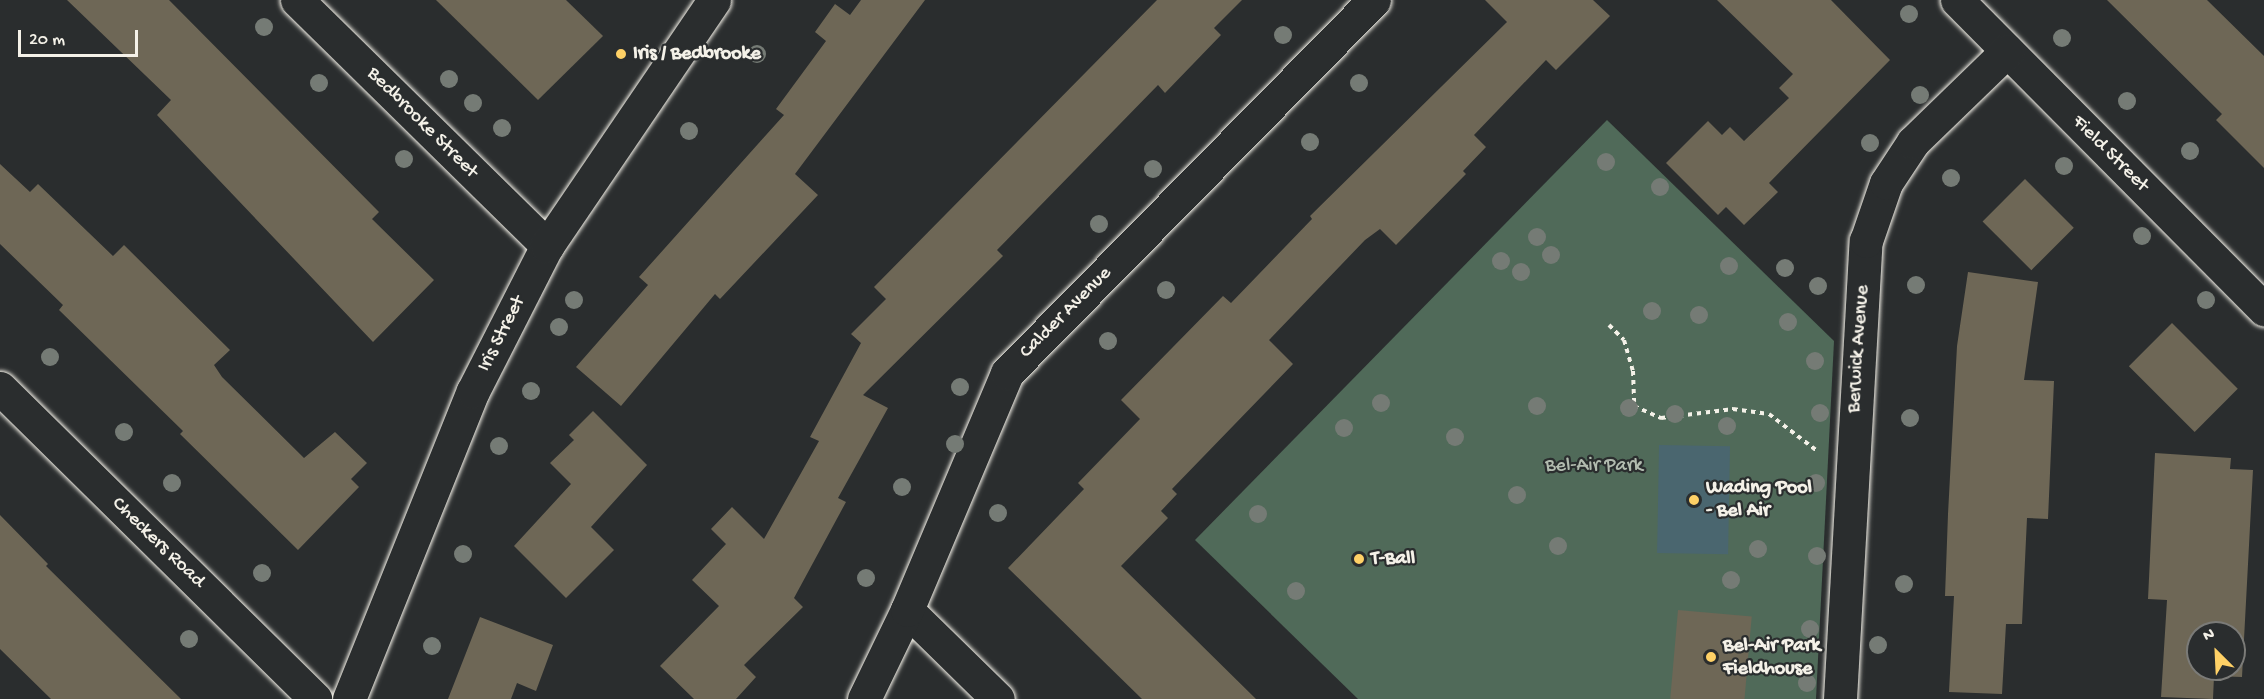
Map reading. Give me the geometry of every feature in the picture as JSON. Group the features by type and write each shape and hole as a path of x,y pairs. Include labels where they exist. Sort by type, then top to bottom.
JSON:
{"street":[{"name":"Bedbrooke Street","path":"297,0 547,246"},
{"name":"Iris Street","path":"349,699 473,391 547,246 714,0"},
{"name":"Calder Avenue","path":"864,699 907,610 1007,373 1374,0"},
{"name":"Field Street","path":"1957,0 2264,309"},
{"name":"Berwick Avenue","path":"1840,699 1866,240 1886,183 1913,142 2007,51"},
{"name":"Checkers Road","path":"0,388 315,699"},
{"path":"907,610 998,699"}],"path":[{"path":"1609,325 1624,340 1633,371 1634,406 1661,418 1733,409 1769,414 1851,474"}],"green space":[{"name":"Bel-Air Park","path":"1607,120 1834,341 1816,699 1358,699 1195,540"}],"water":[{"name":"Wading Pool - Bel Air","path":"1659,445 1730,446 1728,554 1657,553"}],"building":[{"path":"67,0 169,0 379,212 372,219 434,280 373,342 157,115 171,100"},
{"path":"436,0 566,0 603,36 538,100"},
{"path":"861,0 925,0 795,174 818,195 720,299 715,294 621,406 576,367 648,285 639,277 784,115 776,109 826,41 815,32 835,4 850,15"},
{"path":"1157,0 1242,0 1214,28 1221,35 1165,93 1158,85 997,250 1003,256 863,395 888,408 838,498 846,502 794,598 803,607 744,665 756,677 736,699 694,699 660,666 719,606 692,580 726,544 711,529 732,507 764,539 819,441 810,437 861,343 851,334 886,299 874,287"},
{"path":"1485,0 1593,0 1610,16 1556,70 1546,60 1474,135 1486,147 1463,171 1466,174 1396,245 1380,229 1365,240 1269,340 1293,364 1172,489 1177,494 1161,511 1168,518 1121,566 1256,699 1142,699 1008,568 1084,489 1078,483 1140,419 1121,400 1223,296 1231,303 1312,219 1310,216 1507,22"},
{"path":"1717,0 1831,0 1890,60 1769,183 1778,192 1744,225 1726,207 1718,215 1666,163 1708,121 1722,135 1730,127 1744,141 1789,98 1779,88 1793,74"},
{"path":"2107,0 2207,0 2264,56 2264,168 2216,120 2222,114"},
{"path":"0,164 30,192 38,184 113,256 124,245 230,350 214,365 222,377 304,458 335,432 367,463 351,479 359,487 298,550 180,434 183,431 59,310 63,305 0,244"},
{"path":"2025,179 2074,228 2031,270 1983,221"},
{"path":"1968,272 2038,282 2024,380 2054,381 2048,519 2027,518 2022,624 2006,624 2002,694 1949,692 1954,596 1945,596 1948,514 1957,346"},
{"path":"2172,323 2238,389 2195,432 2129,366"},
{"path":"593,411 647,465 591,527 614,550 566,598 514,546 571,484 550,463 574,440 569,435"},
{"path":"2155,453 2231,458 2230,469 2253,470 2245,621 2186,621 2186,681 2214,681 2213,699 2161,697 2167,600 2148,599"},
{"path":"0,515 48,564 46,566 181,699 51,699 0,649"},
{"name":"Bel-Air Park Fieldhouse","path":"1678,610 1752,616 1744,699 1670,699"},
{"path":"480,617 553,645 536,691 517,683 511,699 448,699"}],"place":[{"name":"Iris / Bedbrooke","path":"621,54"},
{"name":"Wading Pool - Bel Air","path":"1694,500"},
{"name":"T-Ball","path":"1359,559"},
{"name":"Bel-Air Park Fieldhouse","path":"1711,657"}]}
